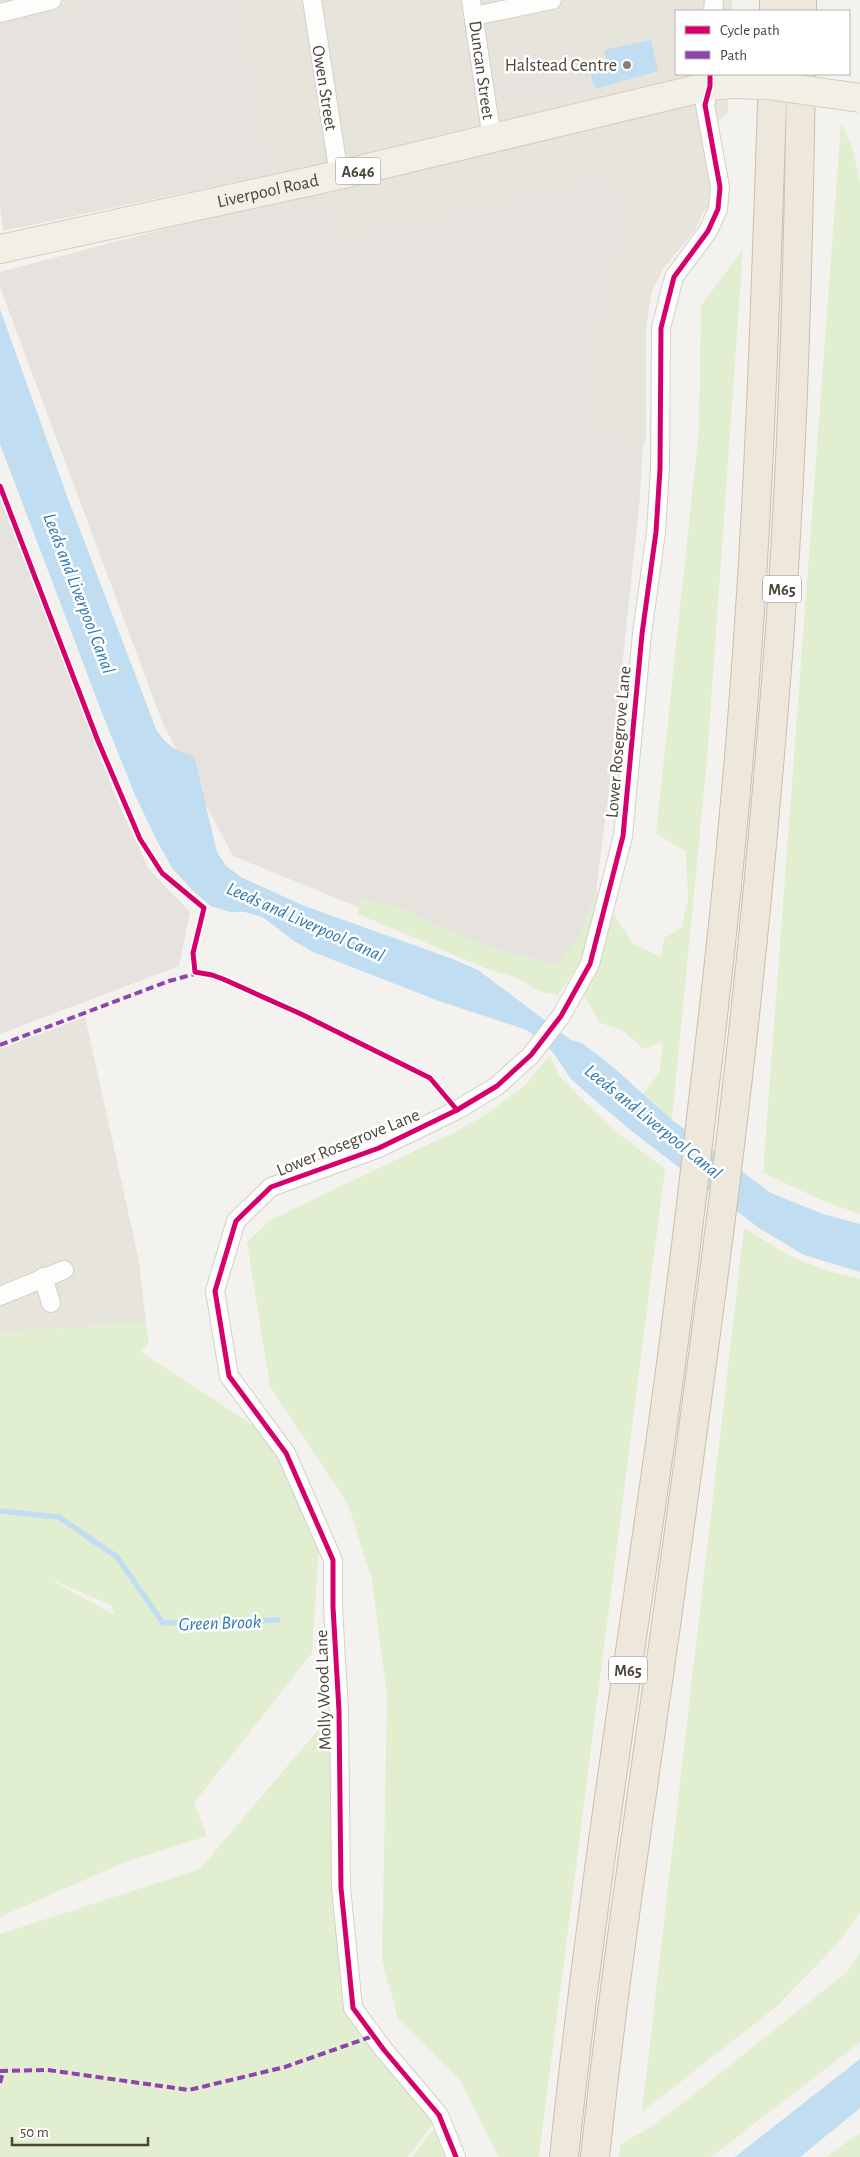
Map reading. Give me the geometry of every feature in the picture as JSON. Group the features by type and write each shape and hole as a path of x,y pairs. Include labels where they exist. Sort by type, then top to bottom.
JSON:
{"highway":[{"name":"M65","path":"564,2157 606,1825 662,1429 704,1092 726,894 744,691 766,287 773,75"},
{"name":"M65","path":"595,2157 615,1983 717,1249 735,1102 756,900 776,681 798,290 801,75"}],"main road":[{"name":"Liverpool Road","path":"2,249 339,176 718,81"},
{"name":"A646","path":"718,81 767,85 860,98"}],"street":[{"path":"0,14 52,0"},
{"name":"Owen Street","path":"312,0 339,176"},
{"path":"473,8 552,0"},
{"name":"Duncan Street","path":"473,8 492,139"},
{"name":"Lower Rosegrove Lane","path":"236,1221 271,1188 379,1148 457,1110 497,1086 531,1054 561,1016 590,964 623,836 641,644 656,532 659,487 660,328 674,277 708,231 718,209 720,187 705,105 718,81"},
{"name":"Molly Wood Lane","path":"236,1221 215,1291 230,1376 286,1453 333,1560 333,1607 339,1710 341,1888 353,2008 384,2050 439,2116 456,2157"},
{"path":"0,1296 64,1270"},
{"path":"43,1278 51,1302"}],"shaded area":[{"path":"0,0 103,0 0,23"},
{"path":"103,0 236,0 274,174 3,231 0,205 0,23"},
{"path":"236,0 732,0 732,10 675,10 675,75 729,75 728,112 716,123 728,183 727,207 704,210 695,230 664,268 652,291 646,327 646,441 643,444 586,426 607,293 627,227 613,176 336,239 279,199"},
{"path":"571,64 574,72 589,68 595,89 536,104 501,105 499,85"},
{"path":"613,175 627,227 607,293 586,426 643,444 640,497 609,791 596,891 581,934 546,980 461,949 233,856 163,724 0,287 0,272 279,199 327,189 336,239"},
{"path":"0,498 116,798 148,868 190,912 179,966 0,1034"},
{"path":"85,1017 139,1261 146,1323 0,1332 0,1049"}],"green space":[{"path":"841,124 852,146 860,182 860,1214 826,1202 763,1173"},
{"path":"743,249 707,760 672,1120 642,1095 659,1073 663,1042 644,1049 622,1030 600,1023 584,995 597,967 614,914 633,944 661,957 664,938 681,928 688,901 686,852 656,833 699,430 701,306"},
{"path":"596,891 603,895 582,961 558,995 538,991 518,978 490,970 358,914 359,898 400,907 440,927 500,950 556,966 581,933"},
{"path":"550,1055 560,1077 610,1127 665,1169 539,2157 499,2157 461,2081 398,2019 382,1960 387,1695 372,1580 348,1504 270,1387 247,1242 270,1220 459,1130 488,1113 525,1085"},
{"path":"744,1228 792,1257 831,1272 860,1279 860,1913 838,1943 776,2007 642,2112"},
{"path":"146,1323 149,1342 141,1352 276,1440 320,1531 312,1653 194,1803 207,1836 125,1862 0,1917 0,1332","holes":["45,1577 111,1605 115,1615"]},
{"path":"329,1717 336,1910 354,2025 433,2123 408,2157 0,2157 0,1934 200,1869"},
{"path":"860,1953 860,2042 711,2157 619,2157 621,2144 651,2127 847,1972"},
{"path":"434,2130 445,2157 412,2157 431,2132"},
{"path":"860,2133 860,2157 826,2157"}],"water":[{"name":"Halstead Centre","path":"651,40 658,71 595,89 589,68 607,63 604,50"},
{"name":"Leeds and Liverpool Canal","path":"0,309 67,496 156,729 172,747 194,756 217,852 226,866 241,877 302,905 450,958 478,970 571,1040 582,1043 613,1067 672,1120 771,1193 823,1214 860,1224 860,1272 804,1255 759,1228 643,1140 597,1102 571,1079 552,1051 527,1030 439,1001 313,952 294,941 264,918 245,912 230,912 211,906 193,891 173,869 135,795 0,444"},
{"path":"860,2059 860,2108 800,2157 735,2157"}],"waterway":[{"name":"Green Brook","path":"0,1511 59,1517 117,1557 163,1623 278,1620"}],"marked path":[{"path":"0,1045 169,981 198,973"},
{"path":"0,2071 48,2070 189,2090 285,2067 373,2036"},
{"path":"0,2083 3,2072"}],"cycle path":[{"path":"456,2157 439,2115 384,2050 353,2008 341,1888 339,1711 333,1607 333,1560 286,1453 229,1376 215,1291 236,1221 271,1187 379,1148 457,1110 497,1086 531,1055 561,1016 590,964 623,836 642,634 656,532 660,469 661,328 674,277 708,231 718,209 720,187 705,105 710,86 710,75"},
{"path":"0,486 98,741 140,839 162,873 204,908 193,953 195,972 223,979 301,1014 430,1078 457,1110"}],"place":[{"name":"Halstead Centre","path":"627,65"}]}
